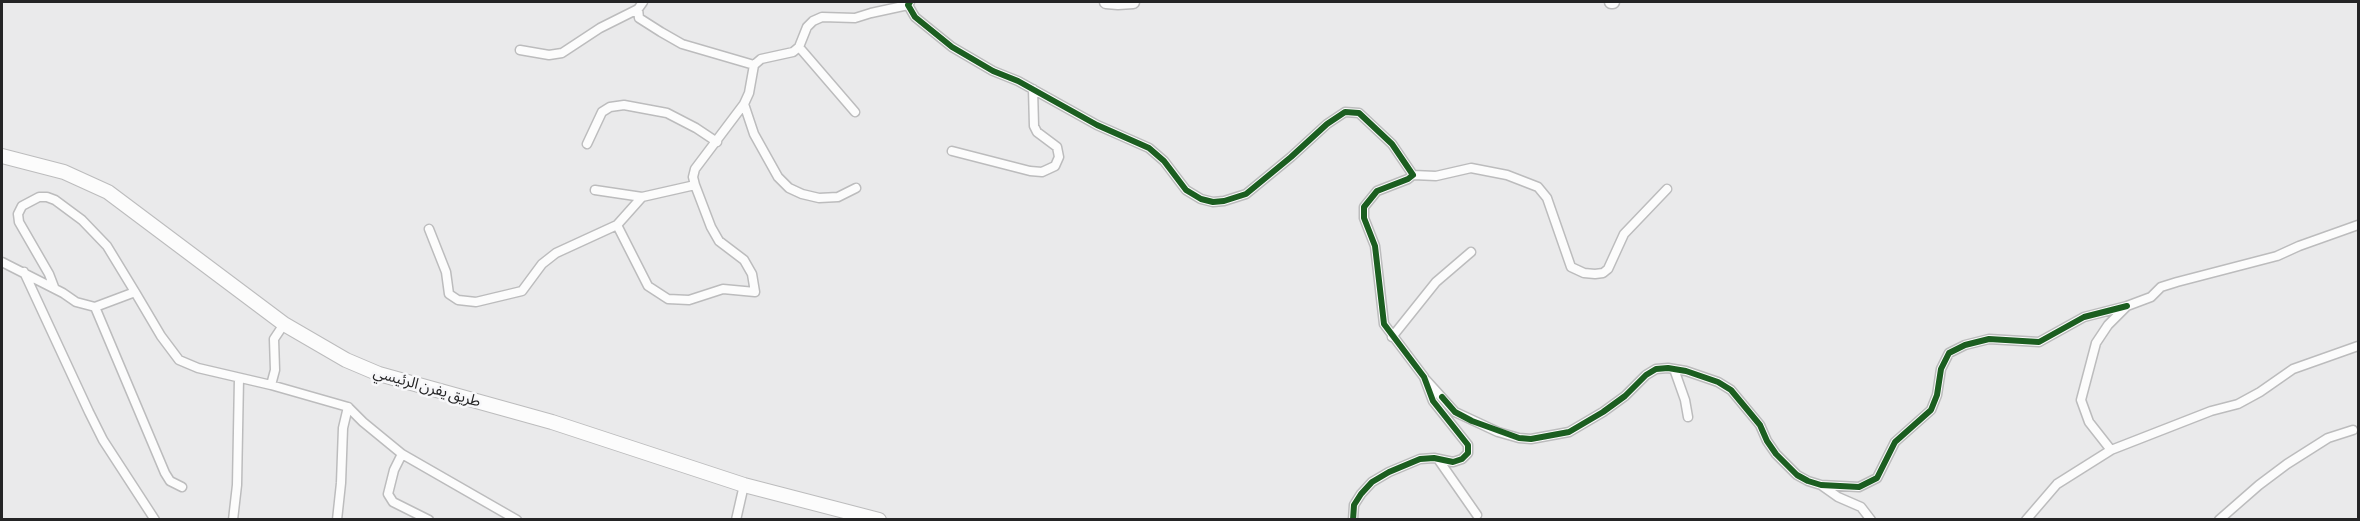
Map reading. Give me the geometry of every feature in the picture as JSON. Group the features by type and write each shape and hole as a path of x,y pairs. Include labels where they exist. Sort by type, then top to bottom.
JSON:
{"main road":[{"name":"طريق يفرن الرئيسي","path":"2,158 64,172 108,192 284,324 346,360 379,374 552,422 744,484 879,519"}],"street":[{"path":"1106,2 1133,2"},
{"path":"617,225 648,286 668,299 689,300 723,289 755,292 752,274 744,260 719,241 715,234 695,185 693,177 695,169 744,104 749,93 754,65 761,59 793,52 799,47 807,27 822,16 855,18 909,3 915,17 952,47 1097,125 1149,148 1164,161 1186,190 1201,199 1213,202 1224,201 1246,194 1327,124 1345,112 1359,113 1364,117 1392,144 1413,175"},
{"path":"641,5 639,18 647,25 682,44 754,65"},
{"path":"520,50 549,55 562,53 641,5"},
{"path":"799,47 855,112"},
{"path":"952,151 1029,171 1042,172 1054,166 1059,157 1057,147 1037,132 1034,126 1033,89"},
{"path":"744,104 754,134 778,177 789,188 819,198 838,196 856,188"},
{"path":"587,144 602,112 610,107 624,105 667,113 717,142"},
{"path":"1667,189 1624,234 1608,269 1595,274 1584,273 1571,267 1543,190 1507,175 1471,168 1436,176 1413,175 1408,180 1377,191 1364,207 1364,218 1375,246 1384,324 1424,377 1455,412 1498,432 1531,440 1569,432 1625,396 1646,375 1656,369 1674,369 1701,375 1731,390 1760,425 1767,441 1786,466 1808,481 1859,486 1877,478 1894,442 1931,410 1937,395 1941,369 1949,353 1965,345 1989,339 2039,342 2084,317 2151,297 2161,287 2277,256 2358,225"},
{"path":"596,190 642,197 695,185"},
{"path":"54,287 19,222 18,214 22,206 39,197 47,196 82,220 107,246 161,336 179,360 198,368 348,407 402,454 517,519"},
{"path":"429,229 446,272 449,294 458,300 476,302 522,291 542,264 556,253 617,225 642,197"},
{"path":"1392,337 1436,282 1470,252"},
{"path":"2,262 54,287 76,302 94,307 135,292"},
{"path":"24,272 94,422 154,519"},
{"path":"2111,450 2089,422 2082,400 2096,343 2108,325 2127,306"},
{"path":"94,307 165,473 170,481 182,487"},
{"path":"271,386 275,370 274,339 284,324"},
{"path":"2026,519 2057,484 2111,450 2211,411 2238,404 2293,369 2358,346"},
{"path":"1674,369 1685,400 1688,417"},
{"path":"1353,519 1354,506 1372,482 1420,459 1453,462 1462,459 1468,453 1468,446 1433,401 1424,377"},
{"path":"233,519 237,485 239,378"},
{"path":"338,519 343,428 348,407"},
{"path":"2219,519 2287,464 2328,438 2353,430"},
{"path":"402,454 392,477 388,494 393,502 429,519"},
{"path":"1438,459 1477,515"},
{"path":"736,519 744,484"},
{"path":"1821,484 1838,497 1861,507 1871,519"}],"cycle path":[{"path":"910,2 908,5 915,17 952,47 1097,125 1149,148 1164,161 1186,190 1201,199 1213,202 1224,201 1246,194 1327,124 1345,112 1359,113 1392,144 1413,175 1377,191 1364,207 1364,218 1375,246 1384,324 1424,377 1433,401 1468,445 1468,453 1462,459 1453,462 1434,458 1420,459 1389,472 1372,482 1361,494 1354,505 1353,520"},
{"path":"1442,397 1455,412 1472,421 1519,438 1531,439 1569,432 1603,412 1656,369 1686,371 1718,382 1731,390 1760,425 1776,454 1797,475 1821,485 1859,487 1877,478 1895,442 1931,410 1937,395 1941,369 1949,353 1965,345 1989,339 2039,342 2084,317 2127,306"}]}
